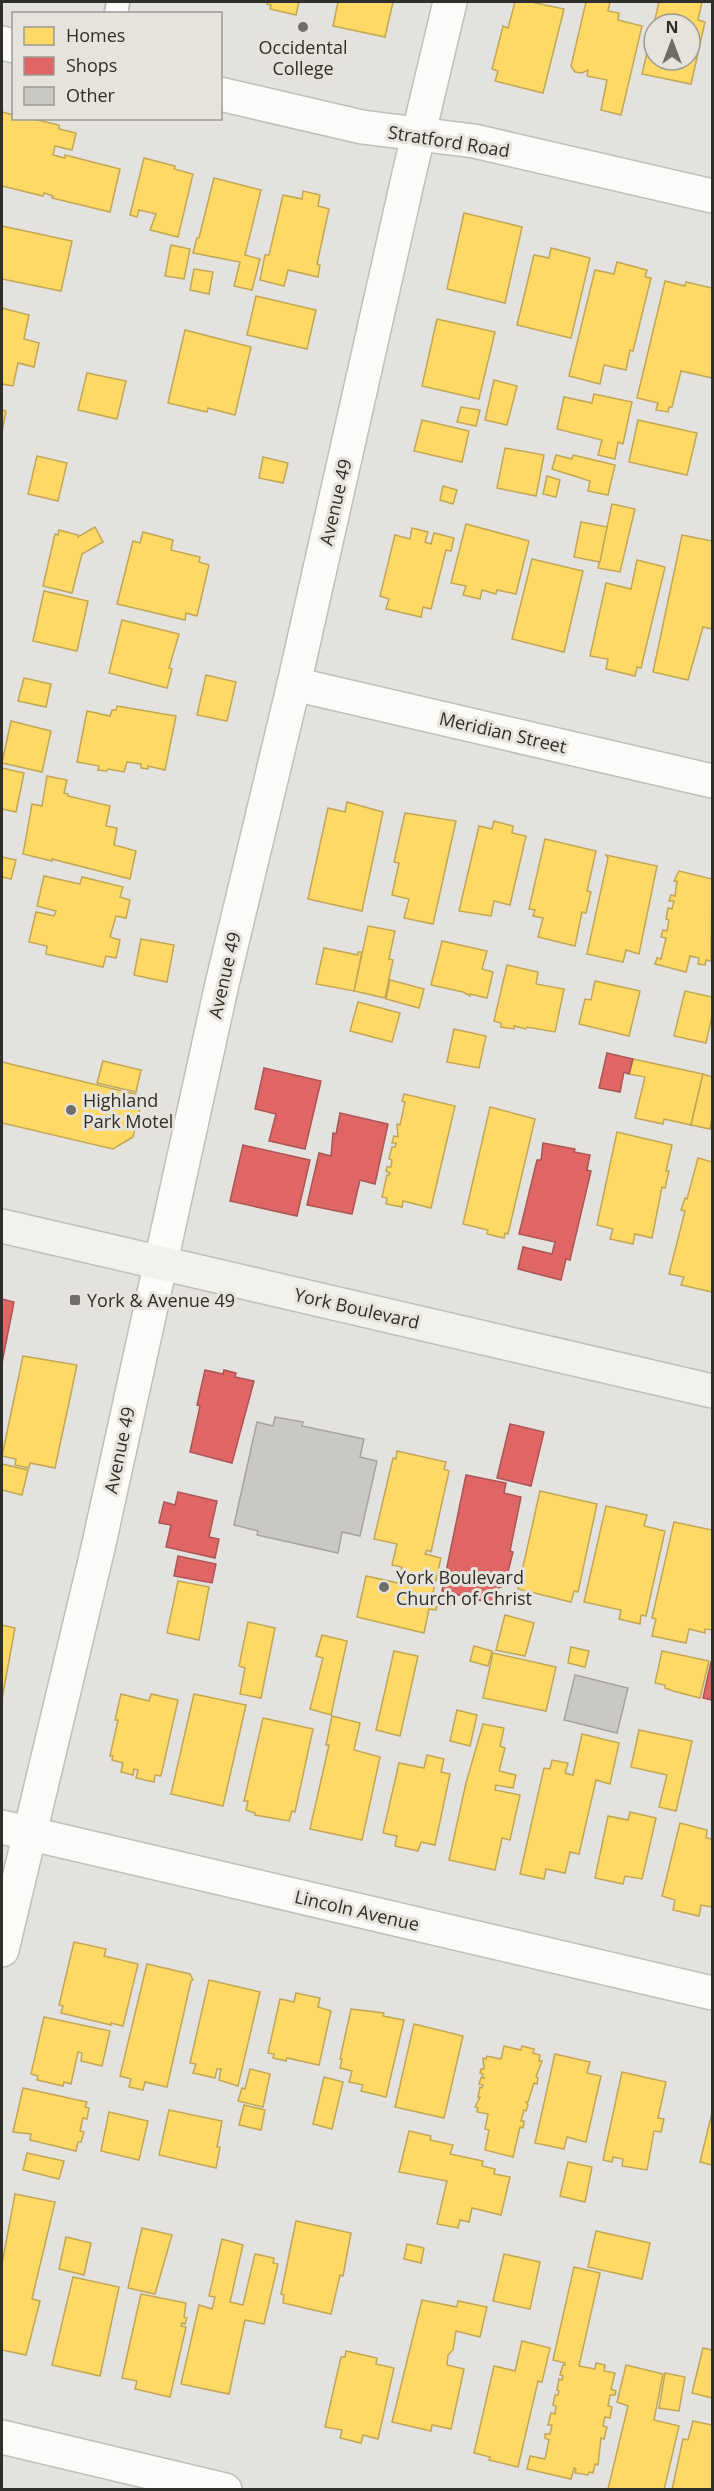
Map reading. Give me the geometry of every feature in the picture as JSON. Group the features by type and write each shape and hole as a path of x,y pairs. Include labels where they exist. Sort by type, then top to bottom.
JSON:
{"main road":[{"name":"York Boulevard","path":"2,1226 712,1391"}],"street":[{"name":"Avenue 49","path":"2,1950 15,1830 98,1548 222,984 294,684 450,2"},
{"name":"Stratford Road","path":"222,94 362,127 474,141 712,196"},
{"name":"Meridian Street","path":"294,684 712,781"},
{"name":"Lincoln Avenue","path":"15,1830 712,1993"},
{"path":"2,2437 225,2490"}],"building: Homes":[{"path":"268,2 299,2 296,15 270,9 271,5 267,4"},
{"path":"338,2 393,2 385,37 333,26"},
{"path":"515,2 531,2 564,9 543,93 495,81 498,71 492,69 503,26 508,28"},
{"path":"586,2 610,2 608,11 619,13 618,20 642,26 621,115 601,110 607,80 587,76 588,70 582,73 575,72 571,66"},
{"path":"659,2 702,2 700,12 657,12"},
{"path":"642,72 694,72 691,84 642,74"},
{"path":"2,112 12,114 12,120 38,120 59,125 59,129 76,133 72,150 55,146 53,155 65,158 65,155 120,169 110,212 52,198 53,196 44,193 43,196 2,186"},
{"path":"144,158 175,166 174,169 193,174 178,237 150,230 156,214 139,210 137,217 130,215"},
{"path":"214,178 261,190 245,255 260,259 252,290 234,286 240,262 193,253"},
{"path":"303,191 320,195 318,206 329,209 317,264 320,265 318,277 288,270 284,286 260,280 265,255 269,255 283,195 302,199"},
{"path":"464,213 522,227 505,303 447,289"},
{"path":"2,226 72,241 61,291 2,279"},
{"path":"171,245 190,249 184,279 165,276"},
{"path":"551,248 590,258 571,338 517,325 534,255 549,258"},
{"path":"617,262 647,270 645,277 651,278 626,370 604,365 600,384 569,376 595,270 614,274"},
{"path":"194,269 213,272 209,294 190,290"},
{"path":"665,281 685,286 686,282 712,288 712,378 681,371 672,407 669,407 668,412 656,410 658,403 637,398"},
{"path":"256,296 316,310 307,349 247,335"},
{"path":"2,308 29,315 24,339 39,343 34,367 18,363 13,386 2,384"},
{"path":"437,319 495,332 479,399 422,386"},
{"path":"185,330 251,347 235,415 208,408 207,412 168,403"},
{"path":"87,373 126,381 117,419 78,410"},
{"path":"494,380 517,386 507,425 485,420"},
{"path":"594,394 632,402 623,444 618,442 615,459 598,455 602,440 557,429 564,397 592,403"},
{"path":"461,407 480,410 476,426 457,422"},
{"path":"2,410 6,411 2,432"},
{"path":"422,420 469,431 462,462 414,451"},
{"path":"638,420 697,433 687,475 629,462"},
{"path":"505,448 544,455 536,496 497,488"},
{"path":"556,455 572,459 573,455 615,465 608,495 588,491 590,481 552,469"},
{"path":"37,456 67,463 58,501 28,494"},
{"path":"263,457 288,463 283,483 259,478"},
{"path":"547,476 560,480 556,497 543,494"},
{"path":"443,486 457,490 453,504 440,500"},
{"path":"612,504 635,509 620,572 598,568"},
{"path":"581,522 607,527 600,562 574,557"},
{"path":"466,524 529,541 516,594 497,590 496,594 482,590 480,599 463,595 466,586 451,583"},
{"path":"95,527 103,542 82,554 72,593 43,586 55,534 58,535 59,530 78,535 78,537"},
{"path":"412,528 428,532 425,542 431,544 434,533 454,538 451,551 446,550 431,609 423,607 421,617 386,609 389,599 380,596 395,535 410,539"},
{"path":"143,532 173,540 171,550 200,557 199,562 209,565 197,616 186,613 185,620 117,604 133,541 140,543"},
{"path":"682,535 712,541 712,629 703,627 688,680 653,672"},
{"path":"532,559 583,571 564,652 512,639"},
{"path":"637,560 665,567 641,668 637,667 635,676 606,669 608,659 590,656 606,583 631,589"},
{"path":"44,591 88,601 77,651 33,641"},
{"path":"122,620 179,634 169,668 172,669 167,688 109,673"},
{"path":"206,675 236,682 227,721 197,715"},
{"path":"24,678 51,684 46,707 18,701"},
{"path":"117,706 176,716 165,770 148,766 148,769 141,768 141,764 127,762 124,772 108,769 107,771 98,770 99,766 77,762 87,711 110,716 112,710 116,710"},
{"path":"11,721 51,731 42,772 2,763"},
{"path":"2,768 24,773 16,812 2,809"},
{"path":"47,776 67,780 64,793 68,796 110,806 106,826 117,828 114,845 136,851 130,879 23,854 32,804 42,806"},
{"path":"347,802 383,812 362,911 308,899 328,808 345,812"},
{"path":"405,813 456,821 433,924 404,918 409,899 392,895 399,863 394,862"},
{"path":"494,821 513,826 512,833 526,836 510,905 494,901 491,916 459,911 479,826 492,829"},
{"path":"545,839 596,851 587,891 591,892 586,913 582,912 575,946 538,937 543,918 533,916 535,910 529,909"},
{"path":"606,855 657,866 639,954 626,950 623,962 587,954 608,858"},
{"path":"2,857 16,860 11,879 2,877"},
{"path":"679,871 712,879 711,961 706,960 705,965 698,964 699,958 690,956 686,972 655,964 657,958 661,959 666,938 661,937 663,930 667,931 668,908 672,909 674,901 669,901 671,895 675,896 677,881 674,881"},
{"path":"44,876 80,884 82,877 123,887 120,897 130,900 126,918 116,916 110,937 120,940 116,958 106,956 103,967 46,954 47,946 29,942 36,912 54,916 56,911 37,906"},
{"path":"368,926 395,931 389,959 393,960 385,998 354,991"},
{"path":"141,939 174,945 167,982 134,975"},
{"path":"442,941 487,951 482,969 493,972 487,998 470,994 470,996 463,992 431,985"},
{"path":"324,948 358,955 358,952 362,952 354,991 316,984"},
{"path":"507,965 538,972 536,984 564,989 555,1032 527,1027 526,1029 514,1026 514,1029 501,1027 501,1023 494,1021"},
{"path":"390,980 424,989 419,1008 386,999"},
{"path":"595,981 640,991 629,1036 579,1024 585,999 591,1000"},
{"path":"685,991 712,997 712,1016 706,1043 674,1036"},
{"path":"358,1002 400,1013 392,1042 350,1031"},
{"path":"454,1029 486,1036 479,1068 447,1062"},
{"path":"633,1059 703,1074 691,1125 664,1119 663,1124 635,1118 645,1077 629,1074"},
{"path":"103,1061 141,1070 136,1092 97,1083"},
{"name":"Highland Park Motel","path":"2,1062 143,1096 133,1137 113,1149 2,1123"},
{"path":"703,1074 712,1077 710,1129 691,1125"},
{"path":"404,1094 455,1106 431,1208 403,1201 402,1207 386,1204 387,1198 382,1197 387,1175 390,1173 386,1171 387,1167 391,1167 392,1160 389,1159 392,1147 395,1147 396,1143 392,1143 394,1136 398,1137 397,1124 400,1125 405,1102 402,1101"},
{"path":"490,1107 535,1119 508,1234 505,1233 504,1238 487,1234 488,1230 463,1224"},
{"path":"617,1132 672,1145 666,1171 669,1171 665,1188 662,1187 652,1238 635,1234 633,1244 610,1239 613,1229 597,1225"},
{"path":"698,1158 712,1162 712,1292 681,1285 684,1277 669,1274 685,1211 681,1210 685,1198 687,1199"},
{"path":"23,1356 77,1365 55,1468 30,1463 29,1468 15,1465 16,1459 2,1456"},
{"path":"397,1451 446,1462 444,1469 449,1471 431,1552 427,1550 425,1554 441,1558 432,1597 439,1598 436,1610 429,1609 424,1633 357,1617 366,1576 398,1583 402,1567 392,1565 397,1544 374,1539 393,1458 396,1459"},
{"path":"2,1464 28,1470 22,1495 2,1490"},
{"path":"540,1491 597,1504 578,1592 574,1591 571,1602 518,1589"},
{"path":"606,1506 647,1515 644,1526 665,1531 646,1616 641,1615 640,1624 619,1619 621,1610 584,1602"},
{"path":"674,1522 712,1530 712,1630 705,1629 705,1633 689,1629 686,1643 652,1636 656,1619 652,1618"},
{"path":"178,1581 209,1587 199,1640 167,1633"},
{"path":"505,1615 534,1623 525,1656 496,1650"},
{"path":"248,1622 275,1628 261,1698 240,1694 245,1668 239,1666"},
{"path":"2,1625 15,1628 2,1699"},
{"path":"322,1635 347,1641 331,1715 310,1709 323,1658 316,1656"},
{"path":"474,1646 492,1651 488,1666 470,1661"},
{"path":"571,1647 589,1651 585,1667 568,1663"},
{"path":"394,1651 418,1656 400,1736 376,1730"},
{"path":"662,1651 709,1661 700,1698 673,1691 665,1688 665,1685 655,1683"},
{"path":"493,1653 556,1667 546,1711 483,1698"},
{"path":"121,1694 149,1701 151,1694 178,1700 161,1776 155,1775 154,1782 136,1778 138,1770 134,1769 133,1775 121,1772 123,1763 112,1760 113,1756 110,1756"},
{"path":"194,1694 246,1705 223,1806 171,1794"},
{"path":"457,1710 477,1715 470,1746 450,1741"},
{"path":"332,1716 360,1723 354,1750 380,1757 362,1840 310,1829 329,1745 326,1745"},
{"path":"263,1718 313,1729 295,1812 292,1811 289,1821 255,1815 246,1810 248,1801 244,1801"},
{"path":"483,1724 504,1728 500,1746 505,1748 499,1771 516,1775 513,1788 496,1785 495,1790 520,1795 510,1840 502,1838 495,1870 449,1860 466,1783"},
{"path":"639,1730 692,1741 676,1811 659,1807 667,1775 631,1767"},
{"path":"582,1734 619,1743 610,1784 596,1780 579,1854 570,1852 565,1873 546,1869 544,1879 520,1874 544,1768 550,1769 552,1760 568,1763 565,1773 573,1775"},
{"path":"427,1755 444,1759 441,1772 450,1774 435,1845 421,1842 418,1851 395,1846 397,1836 383,1833 399,1763 424,1768"},
{"path":"630,1812 656,1818 642,1879 625,1876 623,1884 595,1878 608,1816 628,1820"},
{"path":"680,1823 707,1830 706,1838 712,1839 712,1907 701,1905 699,1916 673,1910 675,1900 662,1896"},
{"path":"74,1942 106,1949 104,1956 138,1964 123,2026 61,2013 63,2006 59,2005"},
{"path":"147,1964 190,1974 193,1980 167,2087 145,2082 143,2090 129,2087 131,2079 120,2076"},
{"path":"209,1980 260,1992 238,2086 219,2080 221,2069 217,2069 215,2078 193,2073 196,2064 190,2063"},
{"path":"296,1993 320,1998 318,2007 331,2011 319,2065 287,2058 286,2061 273,2058 274,2054 268,2053 280,1999 294,2002"},
{"path":"351,2009 384,2013 383,2016 404,2020 386,2097 361,2091 363,2085 349,2082 352,2071 340,2068"},
{"path":"44,2017 110,2031 102,2066 81,2061 82,2053 78,2052 71,2084 64,2082 63,2086 37,2080 38,2076 31,2074"},
{"path":"414,2024 463,2036 444,2118 395,2107"},
{"path":"504,2046 521,2050 522,2046 534,2049 533,2053 540,2055 539,2061 542,2061 536,2077 538,2078 537,2084 534,2083 528,2102 526,2102 528,2105 521,2121 524,2121 523,2128 520,2127 513,2157 485,2150 489,2130 485,2129 488,2114 477,2112 478,2108 475,2107 480,2097 478,2097 480,2087 482,2088 483,2085 479,2084 481,2078 485,2078 480,2073 481,2069 484,2069 483,2058 486,2059 487,2056 501,2059"},
{"path":"555,2054 590,2062 587,2073 601,2076 586,2142 567,2137 564,2149 535,2143"},
{"path":"250,2069 270,2074 263,2107 238,2101 242,2088 245,2089"},
{"path":"622,2072 666,2082 658,2118 664,2119 661,2132 654,2131 647,2170 622,2166 623,2159 613,2157 612,2162 603,2160"},
{"path":"324,2077 343,2082 332,2129 313,2124"},
{"path":"23,2088 87,2102 85,2107 89,2108 87,2119 83,2118 80,2131 84,2132 76,2151 30,2140 31,2134 13,2132"},
{"path":"244,2105 265,2110 261,2130 239,2125"},
{"path":"169,2110 222,2121 216,2168 159,2155"},
{"path":"109,2112 148,2121 139,2160 101,2151"},
{"path":"712,2113 712,2165 700,2162"},
{"path":"409,2131 431,2136 430,2140 453,2145 450,2154 483,2161 482,2166 495,2169 494,2174 510,2177 501,2215 472,2208 469,2222 460,2220 458,2228 437,2224 447,2181 399,2172"},
{"path":"27,2153 64,2161 59,2179 23,2170"},
{"path":"568,2162 592,2167 585,2202 560,2196"},
{"path":"15,2194 55,2202 32,2299 40,2301 26,2355 2,2350 2,2264"},
{"path":"296,2221 351,2233 343,2276 340,2275 331,2314 283,2303 284,2295 281,2294"},
{"path":"142,2228 172,2235 155,2294 128,2288"},
{"path":"596,2231 650,2243 642,2279 588,2267"},
{"path":"66,2237 91,2243 84,2275 59,2269"},
{"path":"222,2239 243,2245 230,2302 243,2305 255,2254 274,2258 273,2263 278,2264 264,2324 245,2320 229,2394 181,2384 199,2305 212,2309 215,2297 209,2296"},
{"path":"407,2244 424,2248 421,2263 404,2259"},
{"path":"504,2254 540,2262 530,2309 493,2301"},
{"path":"574,2267 600,2273 579,2366 595,2369 596,2363 605,2365 604,2371 615,2373 611,2389 616,2391 615,2395 610,2395 608,2406 612,2407 610,2418 605,2417 603,2426 607,2427 604,2439 601,2438 598,2465 595,2464 593,2473 589,2472 588,2475 575,2473 574,2468 571,2479 527,2469 530,2456 545,2459 549,2440 545,2438 545,2434 550,2434 552,2425 548,2425 551,2413 555,2414 556,2406 553,2405 555,2395 558,2395 559,2379 562,2380 563,2376 560,2375 565,2365 565,2363 553,2360"},
{"path":"73,2277 119,2287 100,2376 52,2365"},
{"path":"141,2294 186,2303 184,2317 187,2318 185,2324 182,2323 181,2326 186,2327 170,2397 135,2389 137,2381 122,2378"},
{"path":"422,2300 457,2307 458,2301 487,2307 480,2337 456,2331 453,2350 448,2355 447,2365 464,2369 451,2429 432,2425 431,2431 392,2422"},
{"path":"522,2341 550,2348 542,2382 538,2381 518,2467 489,2460 490,2457 474,2453 494,2366 515,2371"},
{"path":"703,2348 712,2350 712,2398 692,2393"},
{"path":"346,2351 377,2358 376,2364 394,2368 378,2439 363,2435 361,2443 340,2438 342,2430 325,2427 341,2357 345,2357"},
{"path":"626,2365 663,2374 654,2420 679,2426 664,2490 608,2489 628,2406 617,2402"},
{"path":"665,2373 685,2377 679,2411 659,2408"},
{"path":"693,2421 712,2425 712,2490 672,2490 683,2439 688,2440"}],"building: Shops":[{"path":"607,1053 633,1059 629,1074 624,1072 620,1092 599,1088"},
{"path":"264,1068 321,1081 305,1149 269,1141 276,1114 255,1109"},
{"path":"340,1113 388,1124 375,1184 360,1180 352,1214 307,1205 319,1153 331,1156 333,1133 336,1134"},
{"path":"543,1143 575,1149 574,1152 590,1155 587,1170 591,1171 570,1260 566,1259 561,1280 518,1269 523,1247 552,1254 555,1242 519,1234 537,1160 541,1160"},
{"path":"243,1145 310,1160 297,1216 230,1201"},
{"path":"2,1299 14,1302 2,1363"},
{"path":"205,1370 223,1374 224,1370 236,1373 235,1377 254,1381 232,1463 190,1452"},
{"path":"510,1424 544,1432 531,1486 497,1478"},
{"path":"466,1475 506,1483 504,1493 521,1497 510,1551 513,1552 507,1576 504,1576 501,1587 499,1587 495,1604 442,1591"},
{"path":"178,1492 217,1501 209,1537 219,1539 215,1558 166,1547 171,1525 159,1523 164,1502 175,1505"},
{"path":"178,1556 216,1564 212,1583 174,1576"},
{"path":"712,1662 712,1700 703,1698"}],"building: Other":[{"path":"275,1417 303,1422 302,1426 364,1439 360,1457 377,1461 360,1536 342,1532 338,1553 257,1535 258,1531 234,1525 257,1422 273,1426"},
{"path":"575,1675 628,1688 617,1733 564,1720"}],"place":[{"name":"Occidental College","path":"303,27"},
{"name":"Highland Park Motel","path":"71,1110"},
{"name":"York & Avenue 49","path":"75,1300"},
{"name":"York Boulevard Church of Christ","path":"384,1587"}]}
